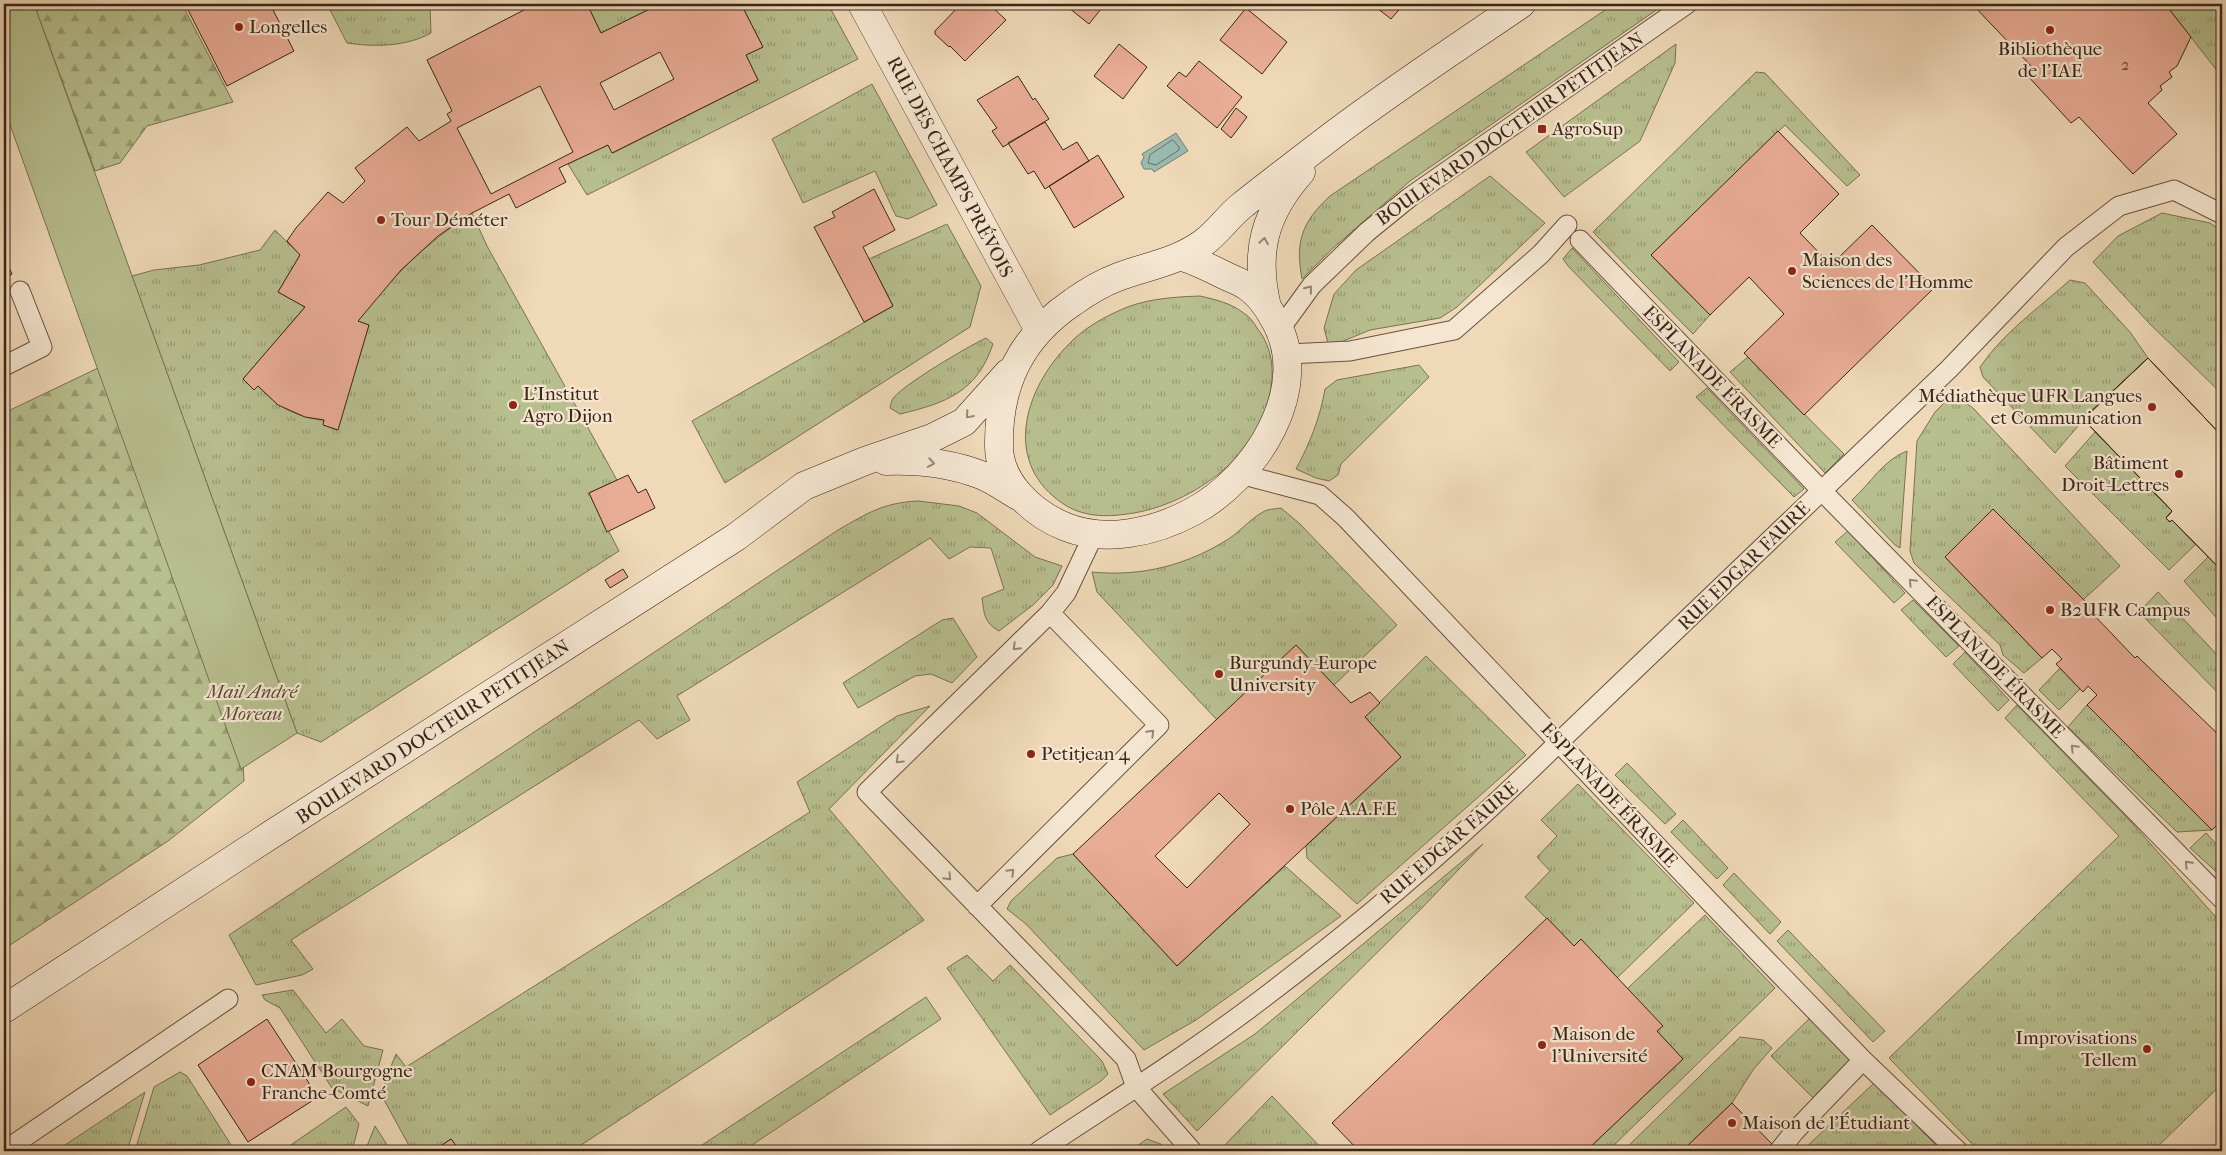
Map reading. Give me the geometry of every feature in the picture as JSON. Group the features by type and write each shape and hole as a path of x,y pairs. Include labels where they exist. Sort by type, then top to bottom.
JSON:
{"main road":[{"name":"RUE DES CHAMPS PRÉVOIS","path":"862,4 1039,330"},
{"path":"1336,132 1287,188 1271,215 1264,237 1261,281 1278,330 1287,386 1278,418 1261,446 1240,474 1195,511 1169,523 1141,532 1094,534 1066,527 1042,514 1021,498 1006,476 999,454 998,430 1002,405 1014,366 1024,348 1039,330 1061,310 1104,283 1183,256 1202,244 1237,210 1336,132 1521,4"},
{"path":"1183,256 1203,263 1249,287 1278,330"},
{"name":"BOULEVARD DOCTEUR PETITJEAN","path":"4,1010 272,834 736,537 804,486 865,461 932,438 964,422 1014,366"},
{"name":"BOULEVARD DOCTEUR PETITJEAN","path":"865,461 916,460 964,470 982,475 1021,498"}],"lane":[{"name":"BOULEVARD DOCTEUR PETITJEAN","path":"1278,330 1312,285 1367,232 1410,196 1687,4"},
{"name":"RUE EDGAR FAURE","path":"1039,1151 1136,1087 1258,1002 1361,920 1500,800 1949,369 2066,247 2119,206 2174,190 2222,214"},
{"path":"1278,330 1350,351 1454,330 1541,254 1568,225"},
{"name":"ESPLANADE ÉRASME","path":"1580,240 1822,491 2222,899"},
{"path":"4,366 42,347 20,290"},
{"name":"ESPLANADE ÉRASME","path":"1240,474 1320,495 1346,518 1863,1060 1958,1151"},
{"path":"1094,534 1066,592 1050,613 867,792 1126,1059 1136,1087 1192,1151"},
{"path":"977,906 1159,725 1050,613"},
{"path":"4,1151 228,999"},
{"path":"1778,1151 1863,1060"}],"green space":[{"name":"Mail André Moreau","path":"4,4 34,4 297,733 241,769 4,108"},
{"path":"34,4 182,4 233,102 147,126 120,163 95,171"},
{"path":"327,4 430,4 431,33 411,41 390,45 347,43"},
{"path":"587,4 660,4 601,33"},
{"path":"741,4 828,4 858,59 587,195 568,164 608,145 613,153 758,80 746,55 763,47"},
{"path":"1614,4 1665,4 1410,181 1332,249 1302,279 1299,254 1303,233 1320,205 1330,196"},
{"path":"2165,4 2222,4 2222,77"},
{"path":"1676,44 1675,63 1640,141 1564,197 1526,152"},
{"path":"1756,72 1765,73 1860,175 1847,186 1785,125 1651,255 1710,315 1693,334 1593,232"},
{"path":"872,84 937,205 908,219 896,216 875,171 803,203 772,139"},
{"path":"1490,176 1545,223 1457,307 1440,318 1370,330 1329,347 1324,328 1334,294 1356,270"},
{"path":"472,213 487,246 617,480 589,493 619,551 321,742 297,733 132,276 154,270 199,265 260,250 275,230 300,255 278,292 305,307 243,379 254,389 258,386 288,410 305,417 324,420 324,425 337,430 369,325 358,321 383,290 410,262 455,224"},
{"path":"2162,213 2210,223 2222,231 2222,394 2148,322 2093,262 2118,236"},
{"path":"947,224 981,286 970,327 725,483 692,421 893,306 869,259"},
{"path":"1572,248 1679,362 1670,371 1569,267 1563,259"},
{"path":"2070,280 2085,283 2130,332 2148,358 2084,419 2055,453 1983,377 1980,367 2022,321"},
{"path":"1200,296 1229,305 1247,315 1255,324 1267,345 1272,363 1272,382 1261,420 1251,438 1240,454 1217,475 1195,490 1159,507 1134,513 1107,516 1081,512 1065,505 1045,488 1032,469 1026,448 1026,426 1031,404 1040,382 1053,362 1069,344 1079,334 1097,322 1116,312 1146,301"},
{"path":"986,338 993,344 986,360 978,374 958,393 932,405 900,414 890,408 892,400 921,376"},
{"path":"1748,357 1844,454 1825,473 1730,372"},
{"path":"1419,365 1429,377 1341,464 1338,475 1329,481 1316,478 1296,469 1314,430 1325,389 1337,380"},
{"path":"98,368 242,745 244,781 168,841 4,949 4,413"},
{"path":"1707,388 1804,489 1794,497 1696,397"},
{"path":"1957,397 1973,408 2120,566 2083,600 1945,557 2042,658 2024,673 2003,655 2000,645 1914,563 1910,551 1917,441 1935,412 1945,402"},
{"path":"2095,432 2172,511 2166,518 2169,522 2172,520 2196,544 2169,570 2065,466"},
{"path":"1907,451 1900,548 1852,500 1884,466"},
{"path":"918,501 959,506 977,513 1035,557 1062,566 1053,585 1033,605 999,631 990,625 984,613 982,598 1004,589 991,548 970,547 949,559 930,538 677,696 690,720 657,739 639,720 291,940 313,969 302,975 256,985 229,935 838,530 876,510 895,504"},
{"path":"1281,508 1300,524 1397,625 1334,685 1296,646 1217,720 1097,592 1092,572 1129,573 1147,571 1181,562 1230,538 1265,511"},
{"path":"1848,531 1905,593 1894,603 1835,542"},
{"path":"2208,557 2222,571 2222,624 2184,581"},
{"path":"2158,592 2222,660 2222,697 2139,612"},
{"path":"1913,600 1959,646 1946,657 1901,610"},
{"path":"953,618 977,657 952,683 931,674 915,676 858,708 843,683 942,620"},
{"path":"1965,652 2009,700 1998,711 1953,664"},
{"path":"1426,656 1526,755 1357,904 1307,858 1306,846 1401,757 1365,717"},
{"path":"2060,668 2080,689 2059,710 2039,690"},
{"path":"2017,705 2132,823 2222,924 2222,1084 2153,1151 1979,1151 1889,1058 2119,836 2005,718"},
{"path":"2087,705 2212,830 2177,832 2068,727"},
{"path":"930,706 829,809 924,920 572,1151 460,1151 451,1139 433,1151 412,1151 383,1098 385,1081 396,1054 406,1067 810,812 797,782 897,716"},
{"path":"1627,763 1676,814 1665,824 1615,775"},
{"path":"1578,784 1694,903 1617,978 1574,946 1525,897 1550,871 1537,857 1557,836 1541,820"},
{"path":"1683,820 1728,868 1717,879 1671,832"},
{"path":"2206,833 2222,850 2222,877 2190,848"},
{"path":"1483,844 1421,909 1197,1131 1163,1094 1255,1034"},
{"path":"1073,854 1177,966 1285,866 1341,916 1196,1020 1144,1050 1026,924 1007,909 1011,901 1057,858"},
{"path":"1734,873 1781,922 1770,934 1723,885"},
{"path":"1705,915 1775,988 1608,1151 1586,1151 1683,1059 1657,1031 1662,1026 1627,989"},
{"path":"1788,930 1885,1031 1873,1042 1777,941"},
{"path":"967,955 993,981 1010,965 1102,1061 1108,1074 1101,1081 1050,1115 947,968"},
{"path":"293,990 326,1033 342,1019 364,1046 383,1050 368,1106 332,1088 280,1008 265,1000 262,995"},
{"path":"926,997 941,1019 743,1151 693,1151"},
{"path":"1811,1017 1852,1060 1813,1098 1771,1056"},
{"path":"1740,1037 1763,1040 1772,1048 1753,1070 1732,1103 1682,1151 1623,1151"},
{"path":"180,1072 187,1076 235,1151 135,1151 154,1087"},
{"path":"1874,1083 1942,1151 1802,1151"},
{"path":"145,1092 127,1151 56,1151"},
{"path":"1272,1096 1324,1151 1220,1150"},
{"path":"346,1107 359,1124 352,1151 282,1151"},
{"path":"375,1126 391,1151 365,1151"},
{"path":"1147,1139 1161,1144 1168,1151 1130,1151"}],"water":[{"path":"1176,133 1188,151 1154,172 1152,169 1144,169 1141,163 1144,157 1142,154"}],"building":[{"name":"Longelles","path":"185,4 270,4 294,51 227,86"},
{"name":"Tour Déméter","path":"520,4 587,4 601,33 660,4 741,4 763,47 746,55 758,80 612,153 608,145 559,168 566,182 516,208 509,194 472,213 438,236 401,270 358,321 369,325 338,430 323,425 324,420 305,417 278,405 258,386 254,390 243,379 305,307 278,292 300,255 287,241 296,228 328,192 343,203 365,181 355,168 407,127 419,141 451,121 447,114 452,111 427,60 524,10","holes":["660,52 674,79 614,110 600,83","540,86 573,152 491,194 457,128"]},
{"path":"961,4 989,4 1006,20 965,61 935,34 935,31"},
{"path":"1064,4 1105,4 1089,24"},
{"path":"1372,4 1404,4 1391,19"},
{"path":"1972,4 2060,4 2062,7 2066,4 2165,4 2191,37 2177,66 2169,72 2172,77 2160,86 2162,90 2148,103 2177,134 2133,174 2079,117 2071,123 2026,74 2033,68"},
{"path":"1246,8 1287,42 1262,74 1220,40"},
{"path":"1119,44 1147,67 1123,99 1094,76"},
{"path":"1199,61 1242,97 1217,128 1167,86 1179,72 1186,77"},
{"path":"1018,76 1033,100 1035,98 1049,119 1003,147 992,131 997,128 977,100"},
{"path":"1236,108 1247,117 1231,138 1221,129"},
{"path":"1045,122 1063,150 1077,142 1089,161 1045,189 1034,171 1028,174 1008,143"},
{"name":"Maison des Sciences de l'Homme","path":"1778,131 1839,194 1800,233 1831,265 1872,225 1934,288 1804,415 1744,353 1784,314 1749,277 1710,315 1651,255"},
{"path":"1098,155 1124,197 1074,228 1049,186"},
{"path":"874,189 895,230 863,247 893,306 864,322 814,227 835,217 832,212"},
{"path":"4,257 12,274 4,279"},
{"name":"Bâtiment Droit-Lettres","path":"2148,358 2222,436 2222,571 2172,520 2170,522 2166,518 2172,511 2083,419"},
{"name":"Bâtiment Droit-Lettres","path":"2148,358 2222,436 2222,571 2172,520 2170,522 2166,518 2172,511 2083,419"},
{"path":"628,475 638,493 646,489 655,508 607,532 589,493"},
{"path":"1993,509 2092,608 2090,611 2135,658 2137,656 2222,738 2222,820 2212,830 2087,705 2097,695 2088,686 2083,692 2056,664 2062,659 2052,649 2042,658 1945,557"},
{"path":"623,569 628,577 610,588 605,580"},
{"name":"Pôle A.A.F.E","path":"1296,645 1351,703 1370,692 1380,703 1365,717 1401,757 1177,966 1073,854","holes":["1219,793 1250,824 1187,888 1155,856"]},
{"name":"Maison de l'Université","path":"1547,918 1574,946 1581,939 1663,1026 1657,1031 1683,1059 1586,1151 1359,1151 1332,1123"},
{"path":"267,1019 318,1097 248,1142 198,1065"},
{"name":"Maison de l'Étudiant","path":"1732,1103 1772,1144 1764,1151 1682,1151"},
{"path":"451,1139 460,1151 433,1151"}],"place":[{"name":"Longelles","path":"239,27"},
{"name":"Bibliothèque de l'IAE","path":"2050,30"},
{"name":"AgroSup","path":"1542,129"},
{"name":"Tour Déméter","path":"381,220"},
{"name":"Maison des Sciences de l'Homme","path":"1792,271"},
{"name":"L'Institut Agro Dijon","path":"513,405"},
{"name":"Médiathèque UFR Langues et Communication","path":"2152,407"},
{"name":"Bâtiment Droit-Lettres","path":"2179,474"},
{"name":"B2UFR Campus","path":"2050,610"},
{"name":"Burgundy-Europe University","path":"1219,674"},
{"name":"Petitjean 4","path":"1031,754"},
{"name":"Pôle A.A.F.E","path":"1290,809"},
{"name":"Maison de l'Université","path":"1542,1045"},
{"name":"Improvisations Tellem","path":"2147,1049"},
{"name":"CNAM Bourgogne Franche-Comté","path":"251,1082"},
{"name":"Maison de l'Étudiant","path":"1732,1123"}]}
